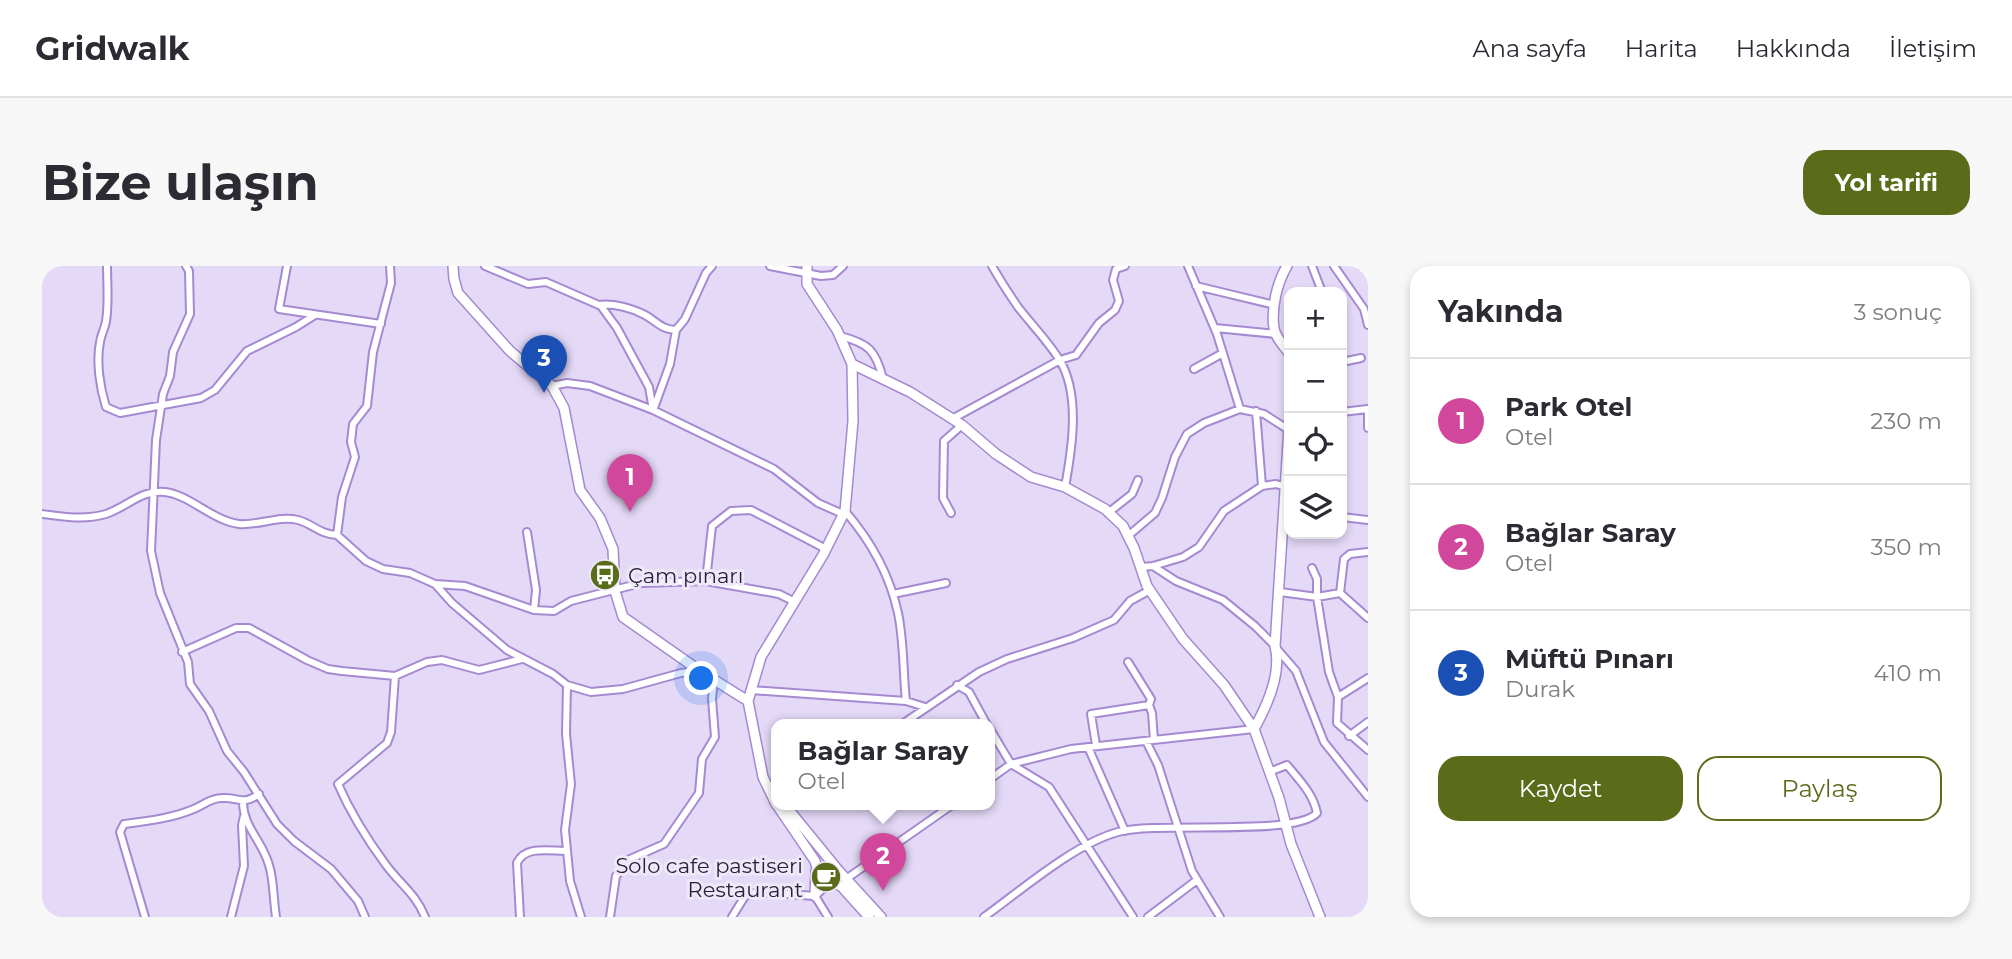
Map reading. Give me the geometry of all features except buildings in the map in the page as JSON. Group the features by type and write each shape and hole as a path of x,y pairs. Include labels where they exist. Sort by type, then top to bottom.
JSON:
{"street":[{"path":"107,266 106,324 100,342 99,364 102,396 106,407 120,413 201,398 215,390 247,351 296,327 315,314"},
{"path":"186,266 189,271 190,314 187,326 173,352 156,440 151,551 160,593 188,662 190,684 209,711 227,751 259,794 277,824 294,841 331,869 358,901 365,917"},
{"path":"287,266 279,309 381,324"},
{"path":"337,535 342,497 355,457 351,442 354,424 367,406 369,376 391,284 390,266"},
{"path":"444,266 454,279"},
{"path":"453,266 458,293 510,351 552,386 564,408 580,490 600,518 613,549 615,591 623,617 748,701"},
{"path":"485,266 528,284 546,282 599,305 632,309 665,329 676,330"},
{"path":"653,410 670,365 676,330 685,319 706,273 712,266"},
{"path":"770,266 833,275 843,266"},
{"path":"992,266 1017,305 1060,360 1072,401 1072,449 1065,487"},
{"path":"952,419 1060,360 1076,355 1099,323 1115,310 1119,301 1113,280 1116,270 1125,266"},
{"path":"1188,266 1215,328 1240,409"},
{"path":"1287,266 1280,277 1274,328 1287,350"},
{"path":"1312,266 1320,287"},
{"path":"1334,266 1364,309 1368,326"},
{"path":"771,791 763,777 748,701 761,657 826,550 844,513 853,421 852,364 840,336 807,284 807,270"},
{"path":"1196,286 1275,305"},
{"path":"599,305 617,328 649,387 653,410"},
{"path":"1215,328 1276,334"},
{"path":"840,336 861,341 871,349 884,381"},
{"path":"1194,369 1223,354"},
{"path":"1347,361 1361,358"},
{"path":"852,364 910,392 962,425 996,454 1031,477 1065,487 1108,513 1123,526 1150,590 1183,639 1224,685 1254,729 1291,844 1320,917"},
{"path":"552,386 567,383 590,386 653,410 774,469 818,503 844,513 863,532 893,594 898,616 906,701"},
{"path":"1128,536 1155,513 1175,457 1187,433 1203,423 1240,409 1256,411 1284,426"},
{"path":"1256,411 1262,486"},
{"path":"1347,412 1368,411 1368,428"},
{"path":"951,513 943,498 944,441 962,425"},
{"path":"1108,513 1132,494 1138,480"},
{"path":"1141,567 1183,557 1199,547 1224,511 1262,486 1276,484 1284,487"},
{"path":"42,514 79,519 106,514 142,495 169,492 219,518 239,524 298,520 324,534 337,535 366,561 383,569 410,573 435,584 465,586 534,610 554,611 571,601 641,583 706,581 779,594 795,602"},
{"path":"706,581 712,526 731,511 751,510 826,550"},
{"path":"1347,518 1368,520"},
{"path":"527,533 536,590 534,610"},
{"path":"1254,729 1270,697 1284,539"},
{"path":"1340,593 1344,559 1350,554 1368,552"},
{"path":"1153,566 1176,581 1223,600 1255,626 1276,648 1296,671 1324,742 1368,797"},
{"path":"1312,568 1317,579 1317,597 1329,672 1338,697 1337,723 1368,750"},
{"path":"893,594 946,583"},
{"path":"435,584 507,650 553,674 567,685 591,692 623,689 681,673 700,671"},
{"path":"909,719 957,685 1007,659 1073,638 1114,620 1130,601 1150,590"},
{"path":"1280,592 1317,597 1340,593"},
{"path":"1340,593 1368,618"},
{"path":"182,652 236,628 249,628 328,669 395,676 427,662 442,660 479,670 523,659"},
{"path":"1128,662 1151,699 1150,741 1192,871 1220,917"},
{"path":"395,676 391,732 387,743 338,784 351,815 386,866 419,901 425,917"},
{"path":"1338,697 1368,678"},
{"path":"610,917 616,876 630,859 664,844 699,793 702,759 715,737 712,699 714,680"},
{"path":"567,685 566,734 571,784 565,830 570,881 581,917"},
{"path":"957,685 970,692 985,719"},
{"path":"751,690 906,701 925,707"},
{"path":"1096,746 1091,714 1149,705"},
{"path":"1349,736 1368,722"},
{"path":"995,776 1012,764 1071,749 1254,729"},
{"path":"995,737 1012,764 1049,787 1133,917"},
{"path":"1088,747 1125,831"},
{"path":"984,917 1087,845 1118,832 1176,826 1286,825 1313,817 1317,813 1310,793 1287,765 1269,772"},
{"path":"763,777 771,787"},
{"path":"145,917 120,832 124,824 158,819 196,808 211,799 224,798 243,802 259,794"},
{"path":"231,917 244,866 243,802"},
{"path":"783,810 815,861 820,878 841,886 869,917"},
{"path":"784,810 881,917"},
{"path":"846,879 946,810"},
{"path":"244,816 267,858 276,917"},
{"path":"520,917 517,863 520,855 527,851 567,851"},
{"path":"828,917 815,896 817,870 825,864 836,867"},
{"path":"732,917 745,895 758,892 815,896 830,883 836,867"},
{"path":"1148,917 1197,880"}],"place":[{"name":"Müftü Pınarı","path":"544,393"},
{"name":"Park Otel","path":"630,512"},
{"name":"Çam pınarı","path":"605,575"},
{"name":"Solo cafe pastiseri Restaurant","path":"826,877"},
{"name":"Bağlar Saray","path":"883,891"}]}
